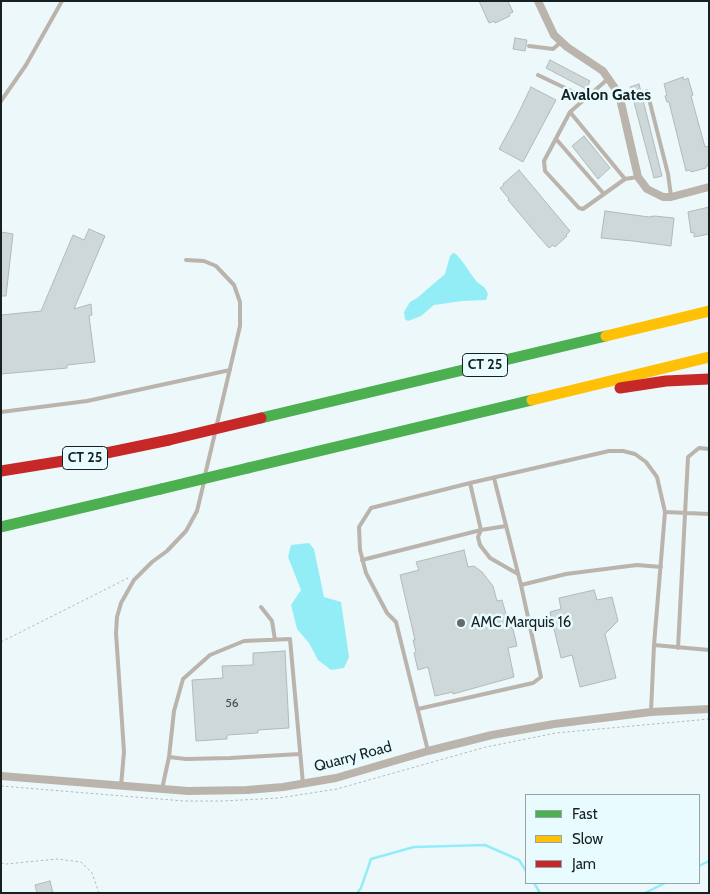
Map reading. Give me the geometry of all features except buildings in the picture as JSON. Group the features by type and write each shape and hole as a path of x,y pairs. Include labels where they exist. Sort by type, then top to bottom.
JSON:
{"highway":[{"name":"CT 25","path":"1,471 82,458 168,440 709,311"},
{"path":"1,527 709,357"},
{"path":"519,403 651,383 709,379"}],"street":[{"path":"538,1 554,35 566,48 603,71 619,94 638,177 647,189 663,197 671,198 709,187"},
{"name":"Quarry Road","path":"1,776 188,791 247,790 303,784 336,778 428,751 492,735 554,724 651,712 709,709"}],"lane":[{"path":"1,101 26,64 62,1"},
{"path":"528,46 553,49 561,42"},
{"path":"538,75 586,98"},
{"path":"609,78 570,112 544,161 545,171 579,208 583,209 625,179 638,177"},
{"path":"647,92 668,174 668,187 671,198"},
{"path":"570,112 625,179"},
{"path":"556,140 604,194"},
{"path":"121,786 124,752 116,633 117,617 126,593 142,570 177,541 186,531 197,511 241,314 238,294 234,285 216,266 204,261 186,260"},
{"path":"1,412 87,401 230,370"},
{"path":"678,648 688,457 699,448 709,448"},
{"path":"428,751 396,622 387,613 366,574 362,560 358,527 371,508 609,451 624,451 636,454 646,462 657,477 665,512 654,645 651,712"},
{"path":"418,709 533,683 541,677 521,585 494,478"},
{"path":"470,483 481,530 478,537 480,545 490,558 518,574"},
{"path":"665,512 709,514"},
{"path":"362,560 481,530 506,526"},
{"path":"521,585 566,574 637,565 661,567"},
{"path":"261,607 272,621 275,640"},
{"path":"162,789 169,757 174,711 182,679 210,655 244,641 290,639 303,784"},
{"path":"654,645 709,650"},
{"path":"169,757 186,759 230,758 300,754"}],"path":[{"path":"1,642 142,570"},
{"path":"1,863 57,859 81,862 92,873 99,893"}],"water":[{"path":"453,253 462,261 476,281 485,288 488,294 486,300 434,305 421,316 408,321 405,319 404,312 410,302 445,274 450,256"},
{"path":"309,543 314,549 324,597 341,602 349,657 344,668 331,670 318,660 309,643 297,629 291,605 301,590 288,557 291,545"}],"waterway":[{"path":"357,893 361,888 371,859 414,847 485,845 519,860 525,869"},
{"path":"700,866 709,861"},
{"path":"535,884 540,893"},
{"path":"645,893 663,884"}],"traffic: fast":[{"path":"261,418 606,336"},
{"path":"248,468 532,400"},
{"path":"161,489 248,468"},
{"path":"1,527 161,489"}],"traffic: slow":[{"path":"606,336 709,311"},
{"path":"532,400 709,357"}],"traffic: jam":[{"path":"620,388 666,381 709,379"},
{"path":"169,440 261,418"},
{"path":"1,471 82,458 169,440"}],"place":[{"name":"AMC Marquis 16","path":"461,623"}],"district":[{"name":"Avalon Gates","path":"606,95"}]}
